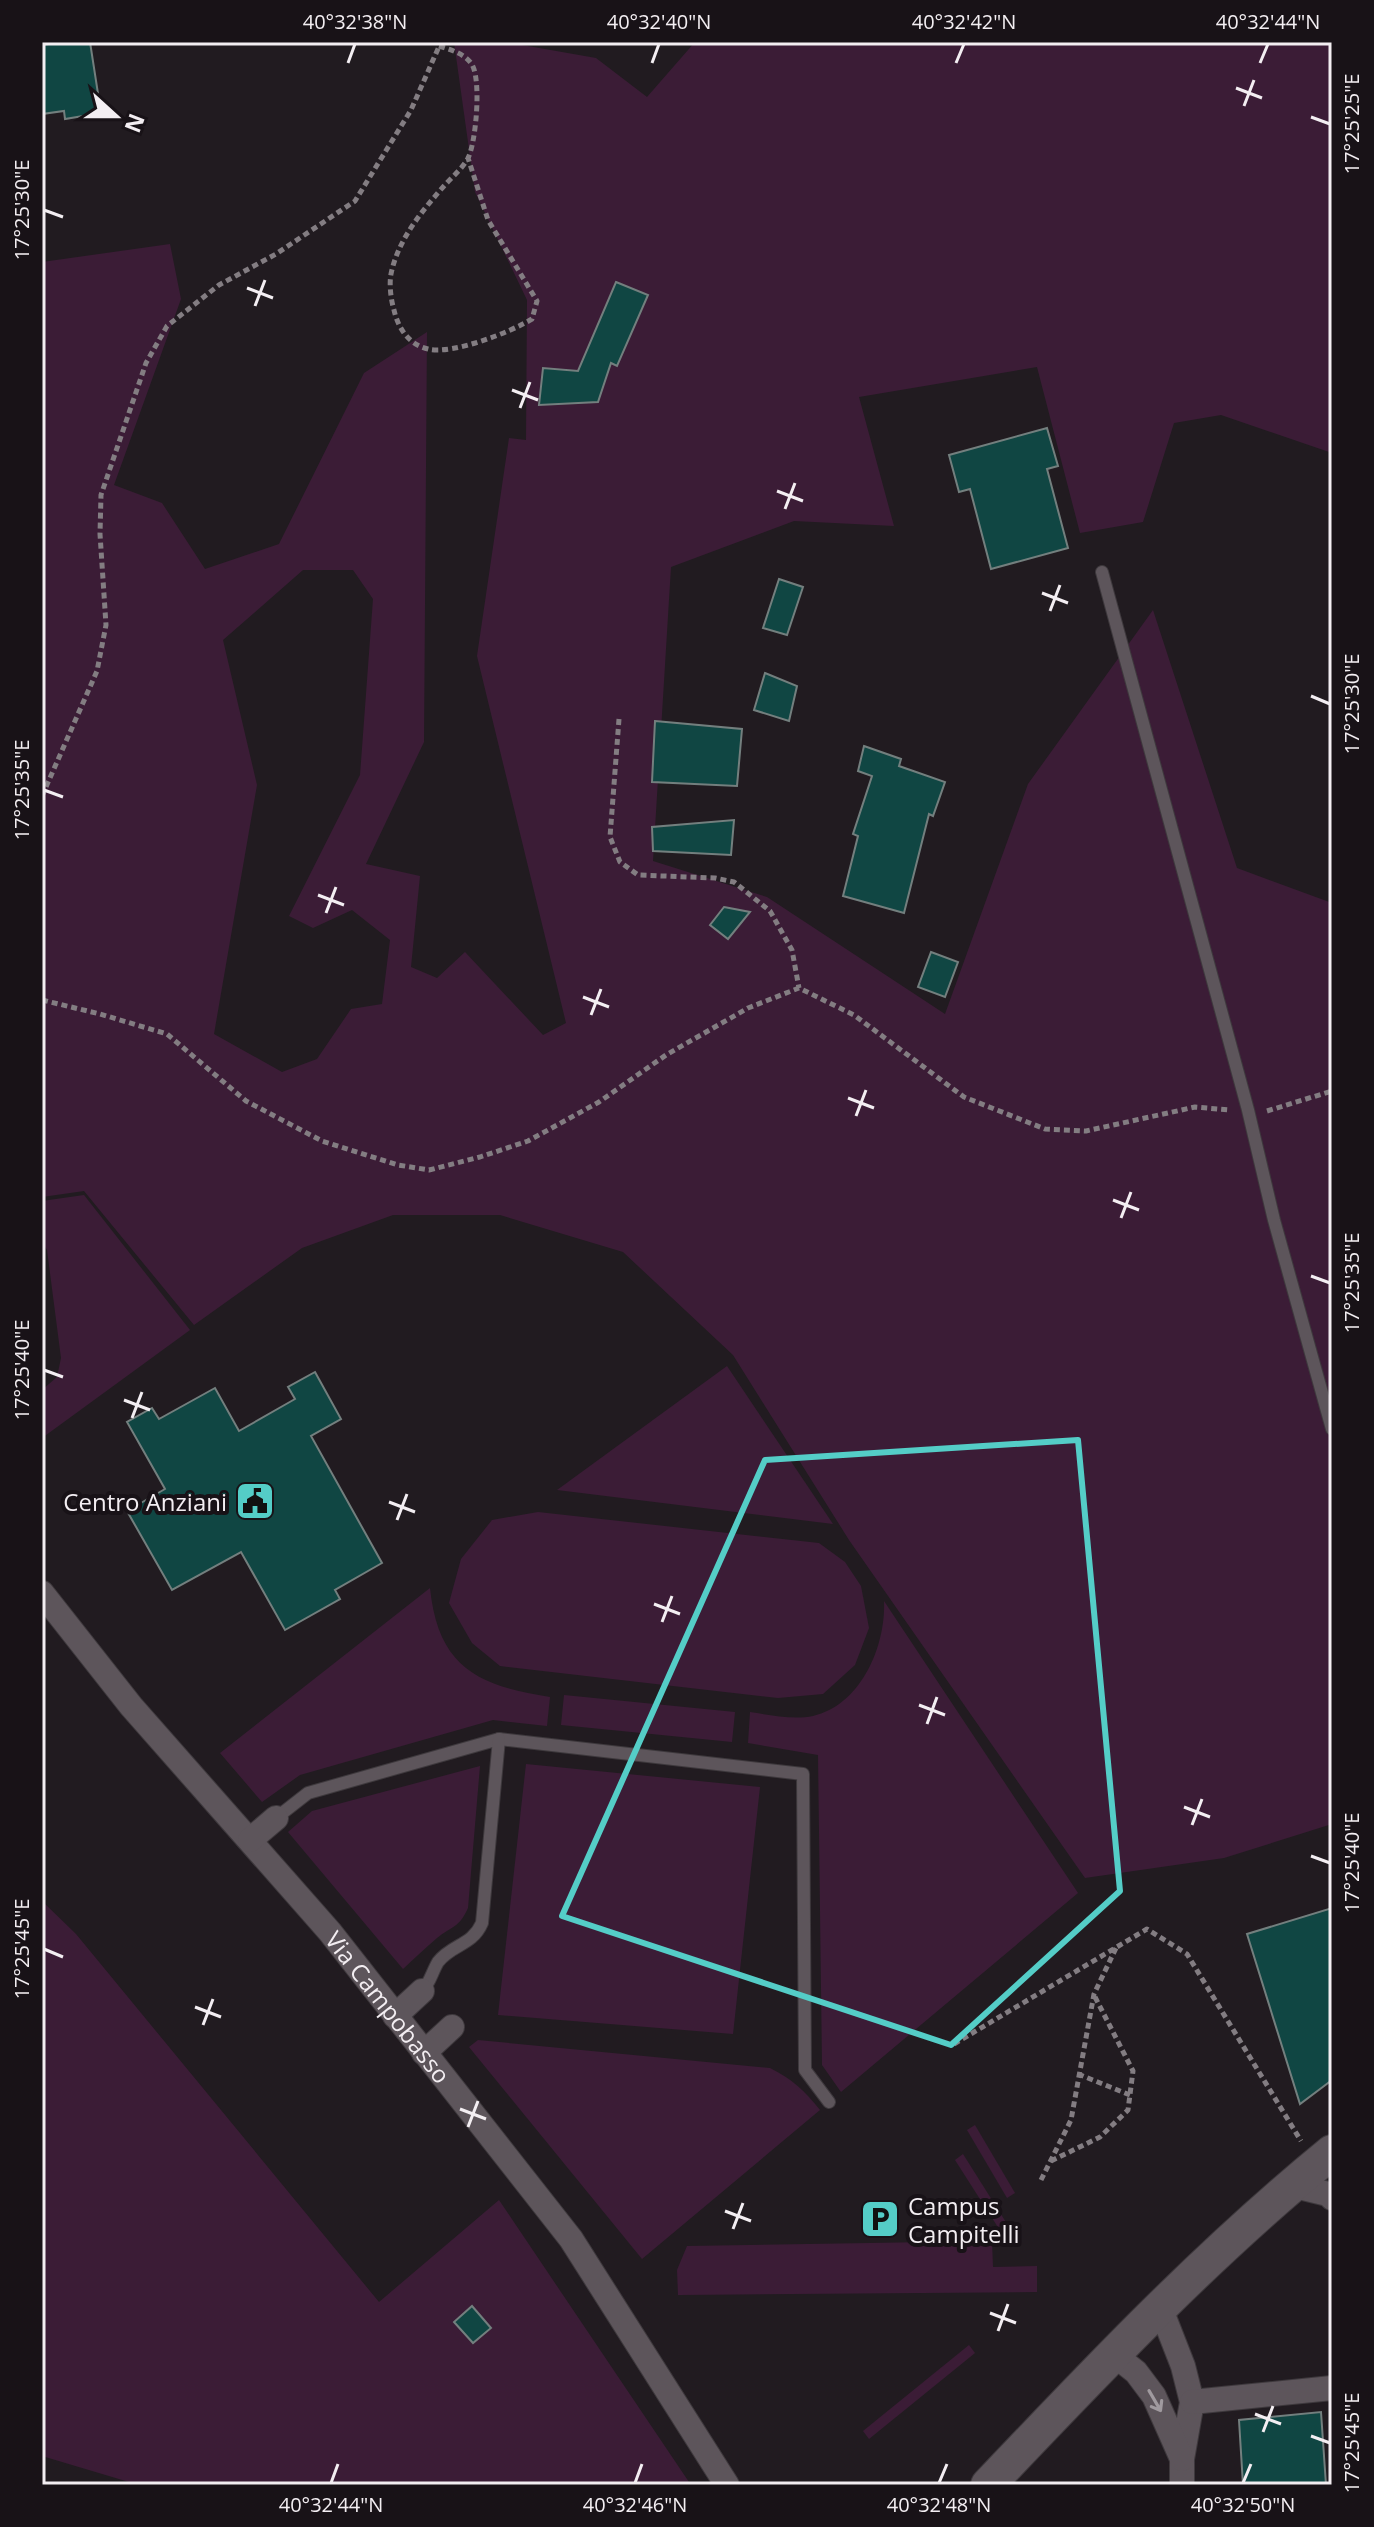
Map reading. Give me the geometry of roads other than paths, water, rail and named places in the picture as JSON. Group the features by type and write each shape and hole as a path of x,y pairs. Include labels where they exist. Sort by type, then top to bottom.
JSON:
{"main road":[{"path":"988,2485 1112,2353 1313,2167"}],"street":[{"name":"Via Campobasso","path":"42,1593 131,1706 330,1932 571,2239 727,2485"},
{"path":"250,1840 276,1818"},
{"path":"395,2016 422,1991"},
{"path":"424,2053 452,2027"},
{"path":"1313,2167 1332,2198"},
{"path":"1160,2307 1183,2366 1192,2402 1182,2459 1182,2485"},
{"path":"1112,2353 1136,2372 1154,2396 1182,2459"},
{"path":"1192,2402 1332,2388"}],"lane":[{"path":"1102,572 1332,1429"},
{"path":"276,1818 308,1793 499,1739 803,1774 805,2070 829,2102"},
{"path":"422,1991 438,1963 450,1951 471,1940 482,1923 499,1739"}],"place":[{"name":"Centro Anziani","path":"255,1501"},
{"name":"Campus Campitelli","path":"880,2219"}]}
